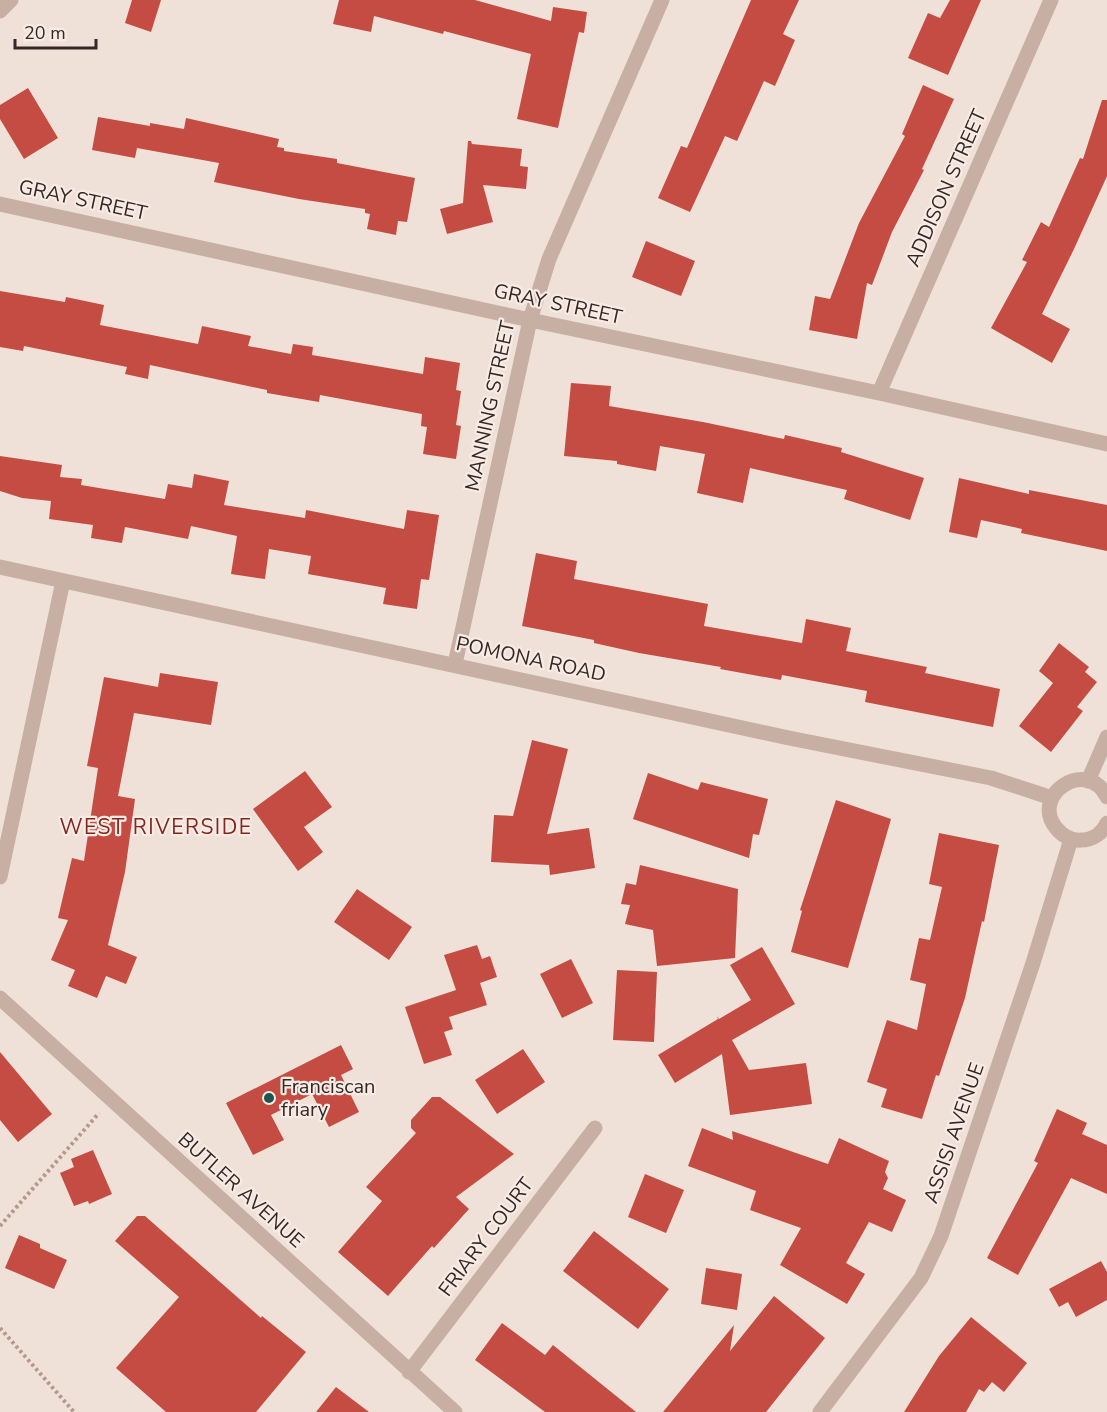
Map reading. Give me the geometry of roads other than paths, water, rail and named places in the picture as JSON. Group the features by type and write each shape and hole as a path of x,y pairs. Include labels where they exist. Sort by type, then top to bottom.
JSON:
{"street":[{"path":"0,11 11,0"},
{"name":"MANNING STREET","path":"455,664 530,320 549,259 662,0"},
{"name":"ADDISON STREET","path":"879,393 1051,0"},
{"name":"GRAY STREET","path":"0,204 1107,444"},
{"name":"POMONA ROAD","path":"0,567 789,738 992,777 1052,798"},
{"path":"0,877 63,581"},
{"path":"1088,781 1107,737"},
{"path":"1107,797 1097,785 1088,781 1071,781 1057,791 1049,808 1054,827 1062,835 1071,839 1089,839 1098,835 1107,823"},
{"name":"ASSISI AVENUE","path":"820,1412 921,1278 941,1236 1034,963 1071,839"},
{"name":"BUTLER AVENUE","path":"0,998 454,1412"},
{"name":"FRIARY COURT","path":"410,1372 596,1128"}],"place":[{"name":"Franciscan friary","path":"269,1098"}],"district":[{"name":"WEST RIVERSIDE","path":"156,827"}]}
